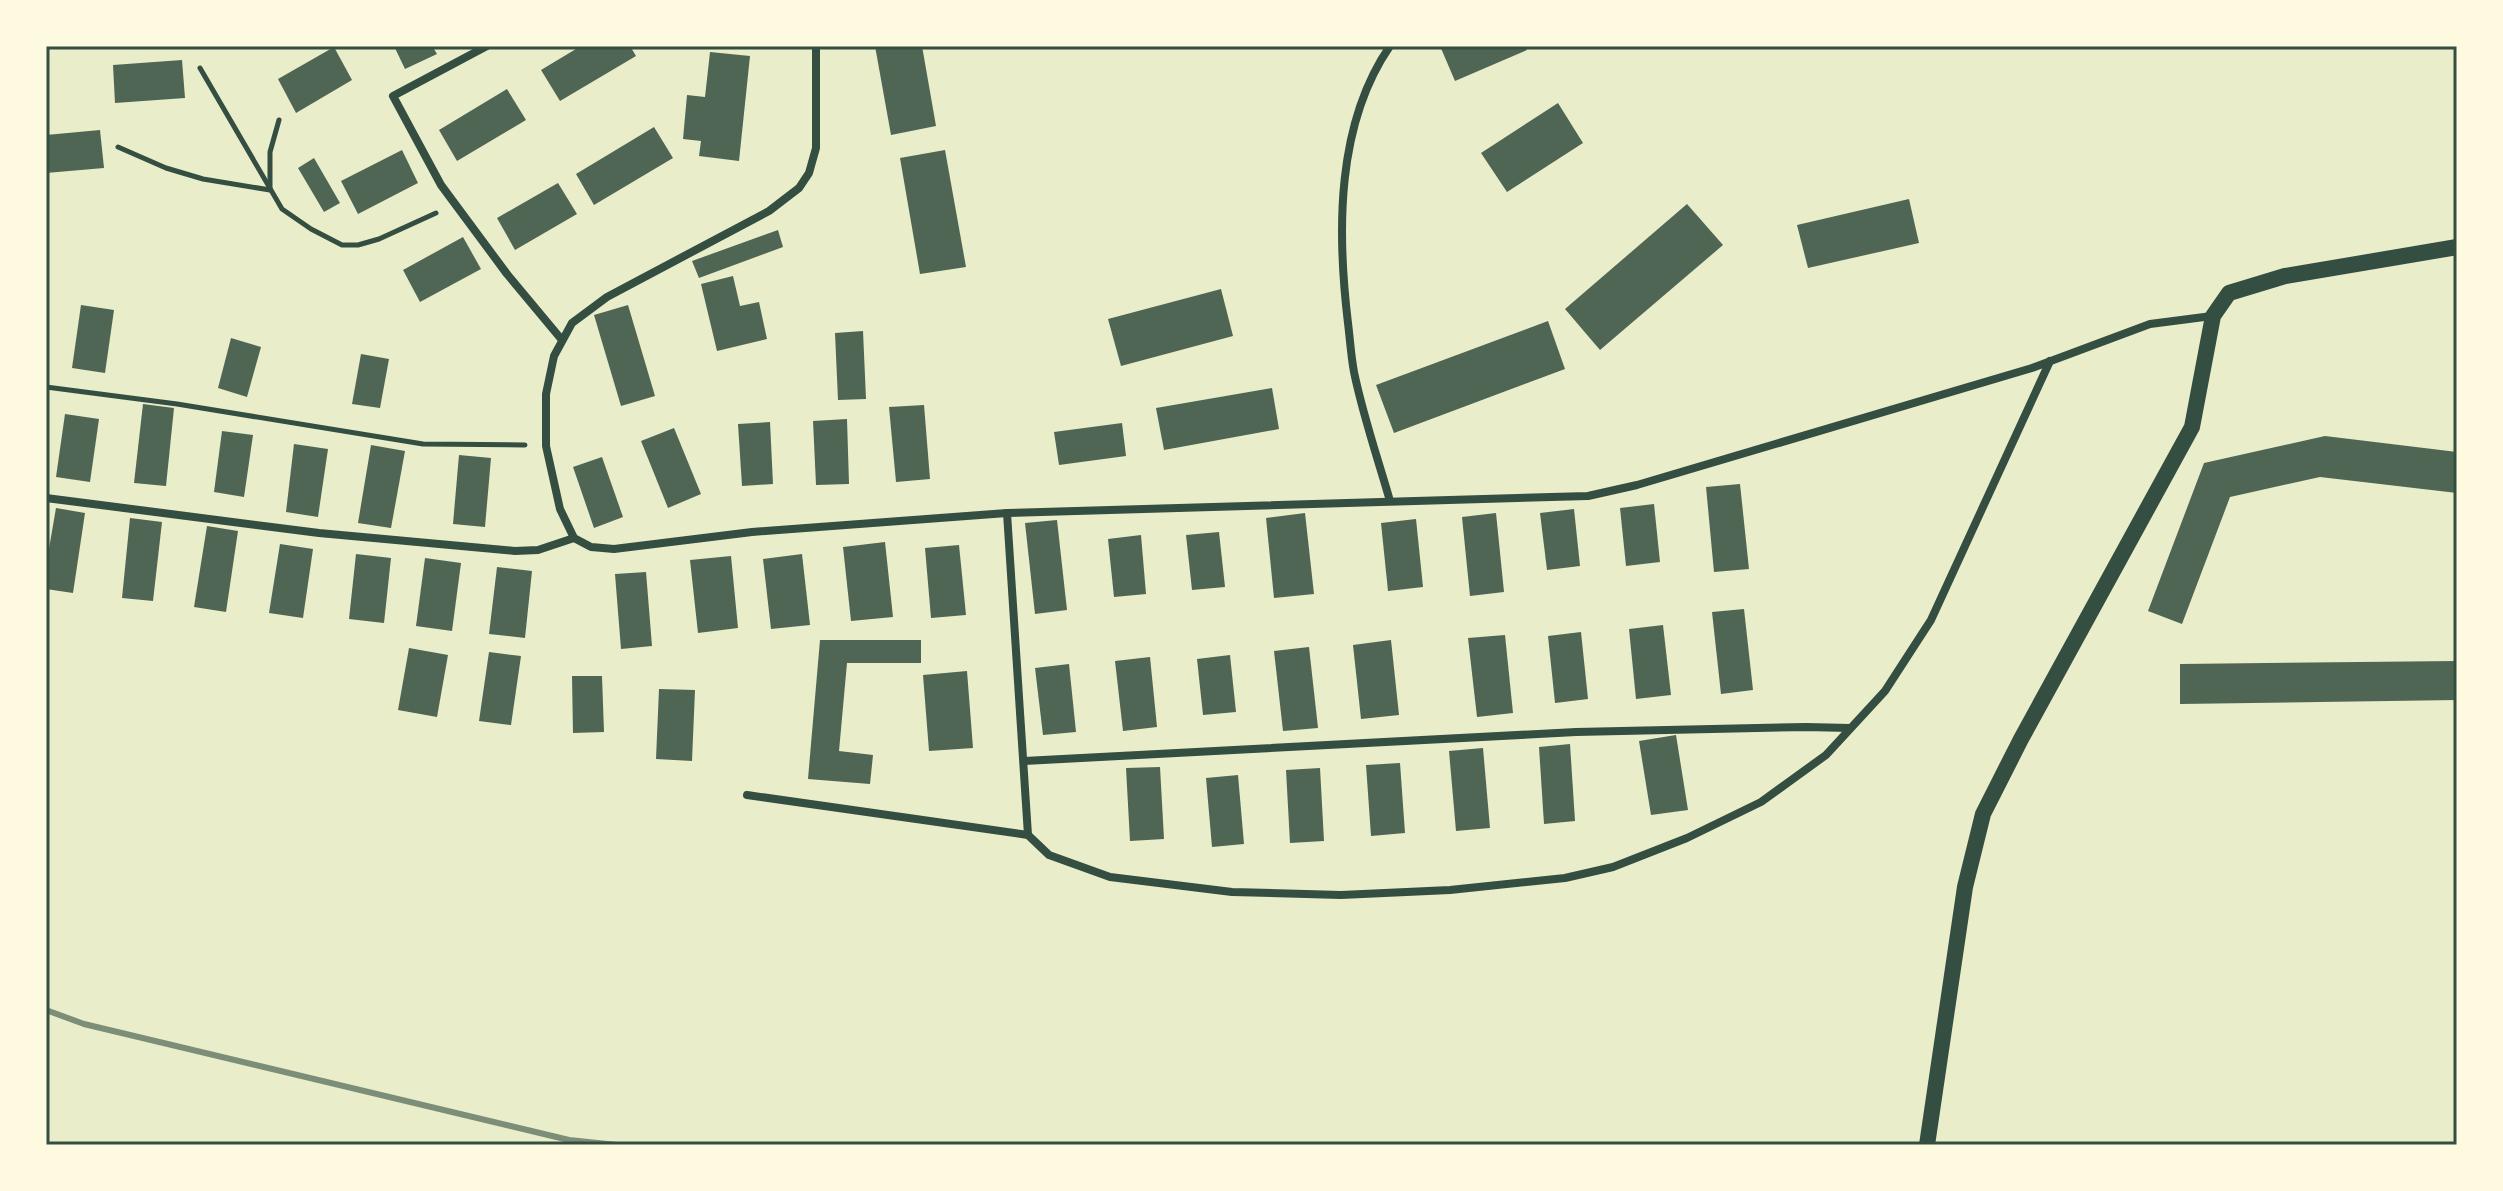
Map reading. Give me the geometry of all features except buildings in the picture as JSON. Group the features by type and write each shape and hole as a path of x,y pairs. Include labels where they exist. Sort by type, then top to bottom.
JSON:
{"main road":[{"path":"1927,1145 1965,887 1983,814 2192,427 2213,316 2229,293 2285,276 2457,247"}],"street":[{"path":"487,46 393,96 441,185 507,274 562,340"},
{"path":"816,46 816,148 809,173 799,188 769,211 607,297 572,323 554,356 546,394 546,446 560,509 574,538 591,547 614,549 752,532 1007,513 1588,496 1637,485 2050,361 2150,324 2213,316"},
{"path":"1390,46 1374,70 1353,132 1342,199 1343,284 1354,371 1390,501"},
{"path":"747,795 1028,835 1049,855 1110,877 1232,892 1341,895 1450,890 1565,878 1613,867 1672,844 1761,802 1826,755 1885,691 1931,620 2050,361"},
{"path":"46,498 319,533 515,551 538,550 574,538"},
{"path":"1007,513 1028,835"},
{"path":"1024,761 1576,732 1850,728"}],"path":[{"path":"200,68 282,209 311,229 342,245 358,245 379,239 455,204"},
{"path":"270,190 270,152 279,120"},
{"path":"118,147 190,175 270,190"},
{"path":"46,387 177,404 423,444 546,446"}],"railway":[{"path":"46,1010 84,1024 569,1140 617,1145"}]}
